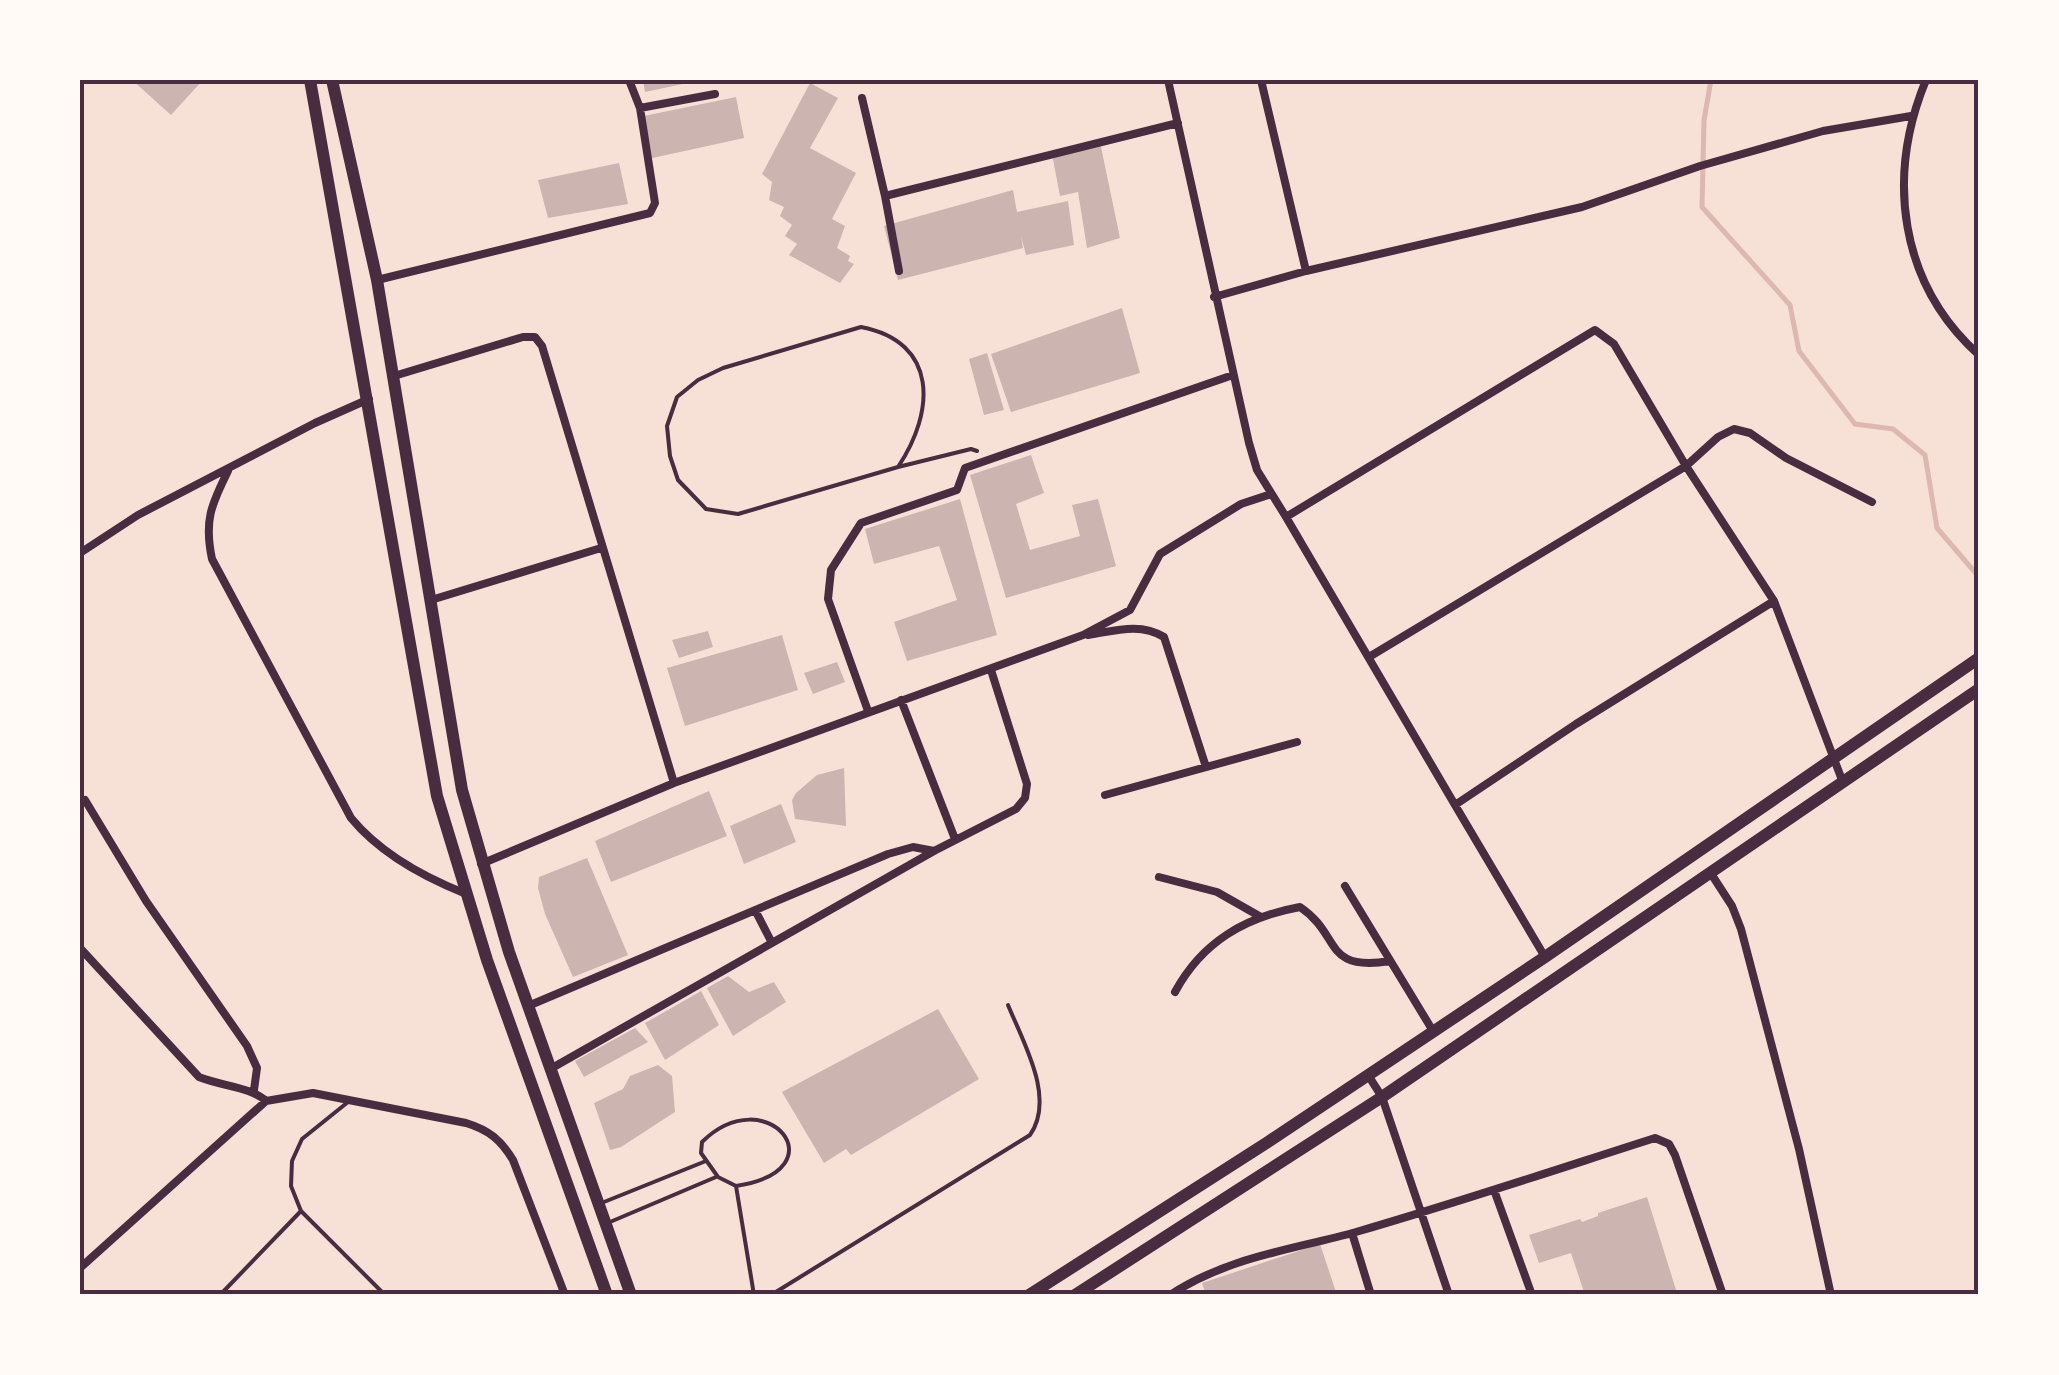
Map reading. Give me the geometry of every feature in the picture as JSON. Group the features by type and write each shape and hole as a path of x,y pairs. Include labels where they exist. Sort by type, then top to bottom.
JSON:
{"main road":[{"path":"310,80 437,796 464,893 606,1295"},
{"path":"332,80 377,280 462,790 481,864 528,1006 631,1295"},
{"path":"1028,1295 1433,1032 1979,658"},
{"path":"1075,1295 1382,1097 1979,690"},
{"path":"437,796 462,790"}],"street":[{"path":"377,280 650,213 655,202 640,108 629,80"},
{"path":"1168,80 1214,297 1257,470 1544,957"},
{"path":"1261,80 1306,271"},
{"path":"1926,80 1911,116 1903,190 1908,230 1918,269 1954,334 1979,355"},
{"path":"640,108 714,94"},
{"path":"862,98 899,271"},
{"path":"1214,297 1306,271 1582,207 1700,166 1823,131 1911,116"},
{"path":"885,196 1178,123"},
{"path":"1286,518 1595,330 1614,344 1686,466 1774,601 1842,780"},
{"path":"394,376 523,337 534,337 542,346 674,782"},
{"path":"868,712 828,598 831,570 861,523 957,490 965,468 1233,375"},
{"path":"80,553 138,515 369,399"},
{"path":"1370,657 1686,466 1718,437 1734,429 1750,432 1786,458 1872,502"},
{"path":"228,471 212,502 206,531 212,559 351,818 361,830 428,879 464,893"},
{"path":"481,864 674,782 1083,635 1130,610 1160,554 1241,504 1271,494"},
{"path":"431,600 601,548"},
{"path":"1456,805 1576,724 1774,601"},
{"path":"1083,635 1138,628 1164,637 1206,767"},
{"path":"552,1068 1016,808 1025,798 1027,784 991,670"},
{"path":"901,700 956,839"},
{"path":"1105,795 1298,742"},
{"path":"85,800 146,901 247,1046 257,1068 254,1090"},
{"path":"528,1006 888,854 913,847 934,851"},
{"path":"1710,872 1732,906 1741,929 1800,1149 1831,1295"},
{"path":"1159,877 1217,892 1261,918"},
{"path":"1345,886 1433,1032"},
{"path":"1174,992 1185,973 1233,928 1300,907 1314,916 1335,950 1346,960 1371,964 1390,961"},
{"path":"755,910 772,943"},
{"path":"80,948 200,1077 222,1087 254,1090 266,1100"},
{"path":"1368,1075 1382,1097 1449,1295"},
{"path":"80,1268 266,1100 313,1093 466,1123 483,1128 501,1141 513,1160 565,1295"},
{"path":"1170,1295 1236,1261 1352,1233 1654,1138 1668,1144 1723,1295"},
{"path":"1494,1190 1532,1295"},
{"path":"1352,1233 1371,1295"}],"lane":[{"path":"771,1295 1030,1135 1038,1123 1040,1106 1032,1066 1008,1005"},
{"path":"352,1099 302,1140 292,1161 291,1186 301,1211 385,1295"},
{"path":"756,1118 777,1127 786,1136 790,1153 786,1164 759,1182 736,1186 718,1177 701,1152 702,1142 730,1122 756,1118"},
{"path":"598,1204 706,1160"},
{"path":"605,1224 718,1177"},
{"path":"736,1186 754,1295"},
{"path":"220,1295 301,1211"}],"path":[{"path":"898,466 922,420 925,397 918,367 900,341 861,327 723,368 698,380 677,397 667,426 670,456 678,480 706,509 738,514 898,466 971,449 995,458"}],"building":[{"path":"132,80 203,80 171,115"},
{"path":"643,80 692,80 692,82 645,92"},
{"path":"810,83 838,98 810,148 856,173 832,219 845,226 837,248 850,256 848,261 854,264 840,283 789,255 797,244 785,236 792,225 780,216 784,207 769,200 772,182 762,174"},
{"path":"736,97 744,138 648,159 639,117"},
{"path":"1100,142 1120,238 1087,248 1078,192 1060,196 1052,154"},
{"path":"619,163 628,204 548,218 538,180"},
{"path":"1013,190 1017,212 1068,201 1074,245 1026,255 1021,236 1023,248 898,280 884,226"},
{"path":"1122,308 1140,373 1011,412 991,354"},
{"path":"987,353 1004,410 984,415 969,359"},
{"path":"1031,455 1044,493 1016,504 1030,550 1080,536 1072,505 1098,499 1116,566 1006,598 970,475"},
{"path":"960,499 997,635 907,661 894,622 957,600 939,546 874,564 865,529"},
{"path":"708,631 713,647 679,658 672,640"},
{"path":"782,635 798,690 685,726 667,668"},
{"path":"837,662 845,682 813,694 804,673"},
{"path":"844,768 846,826 795,819 792,800 796,793 817,775"},
{"path":"709,791 727,836 611,882 595,841"},
{"path":"781,804 796,842 744,864 730,826"},
{"path":"587,858 628,955 573,977 545,914 539,877"},
{"path":"728,976 749,992 774,982 786,1002 733,1036 707,988"},
{"path":"701,991 719,1025 665,1060 645,1023"},
{"path":"938,1009 979,1079 851,1155 846,1149 824,1163 782,1092"},
{"path":"635,1028 648,1042 584,1077 575,1061"},
{"path":"658,1065 672,1076 675,1112 610,1150 594,1103 623,1089 630,1076"},
{"path":"1647,1197 1677,1293 1585,1295 1571,1253 1539,1263 1529,1235 1580,1219 1582,1222"},
{"path":"1320,1244 1337,1295 1206,1295 1202,1283"}],"waterway":[{"path":"1711,80 1704,120 1702,207 1790,305 1799,351 1855,424 1893,429 1925,455 1937,528 1979,577"}]}
